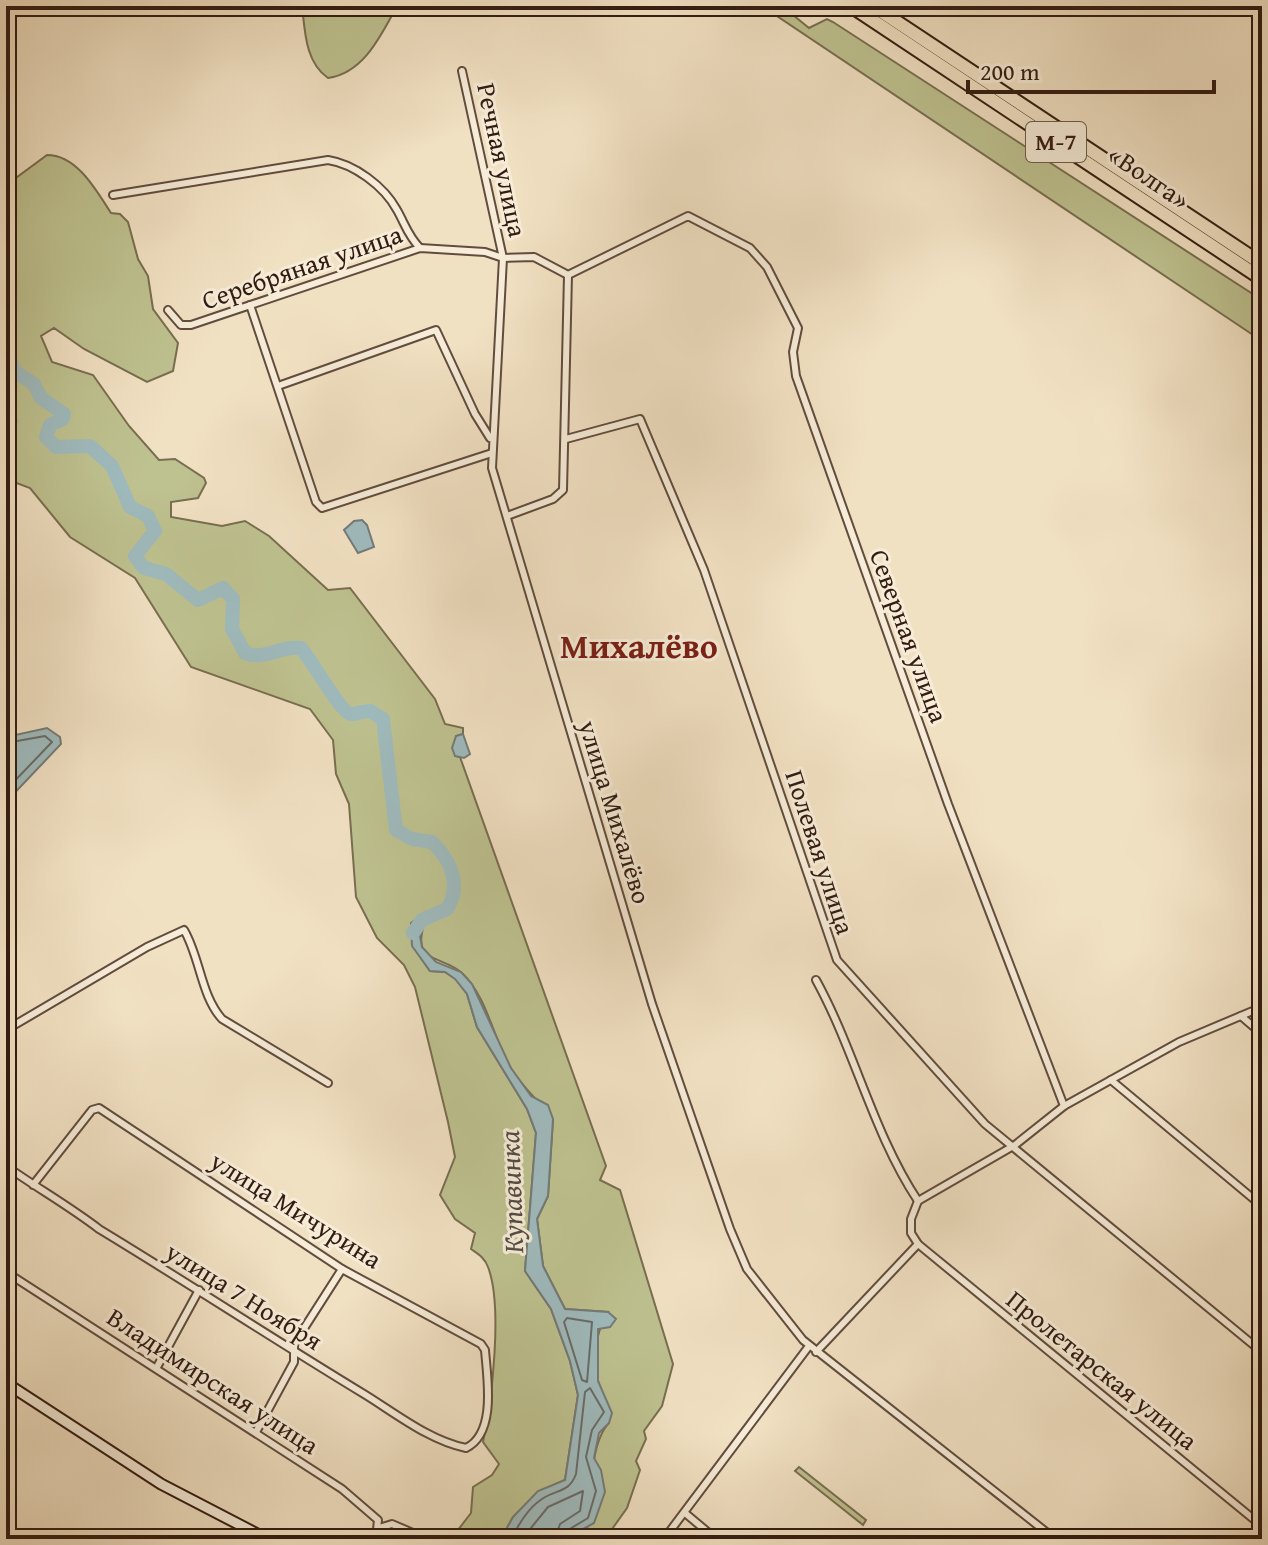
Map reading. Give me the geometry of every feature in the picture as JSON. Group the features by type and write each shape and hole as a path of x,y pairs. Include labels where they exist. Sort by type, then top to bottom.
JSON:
{"highway":[{"name":"«Волга»","path":"851,6 1262,279"},
{"name":"«Волга»","path":"873,6 1262,264"}],"main road":[{"path":"6,1383 161,1484 267,1539"}],"street":[{"name":"Речная улица","path":"462,71 503,258"},
{"path":"113,195 328,160 344,162 385,195 397,210 408,236 420,248"},
{"name":"Северная улица","path":"568,275 688,216 759,256 798,328 793,352 796,376 948,804 1064,1106"},
{"name":"Серебряная улица","path":"168,310 181,325 191,325 420,248 485,252 503,258 534,257 568,275"},
{"name":"улица Михалёво","path":"503,258 490,438 492,468 652,1004 730,1229 747,1269 809,1346 1055,1539"},
{"path":"507,516 553,499 563,490 568,275"},
{"path":"250,305 316,502 322,508 492,453"},
{"path":"278,386 436,330 475,414 490,438"},
{"name":"Полевая улица","path":"566,439 640,419 704,570 837,960 978,1117 1262,1352"},
{"path":"6,1030 147,947 184,930 193,945 217,1014 230,1026 328,1083"},
{"path":"816,980 836,1015 894,1162 918,1201"},
{"path":"816,1352 918,1244 911,1233 911,1219 918,1201 1015,1145 1064,1106 1179,1042 1262,1007"},
{"path":"1241,1016 1262,1034"},
{"path":"1111,1080 1262,1206"},
{"name":"улица Мичурина","path":"33,1185 92,1110 99,1108 342,1269 381,1287 481,1344 485,1350 487,1408 477,1440 466,1448"},
{"name":"улица 7 Ноября","path":"6,1166 296,1353 423,1430 453,1446 466,1448"},
{"name":"Пролетарская улица","path":"918,1244 1262,1526"},
{"path":"256,1432 296,1353 294,1344 342,1269"},
{"name":"Владимирская улица","path":"6,1272 157,1367 354,1498 378,1520 379,1528"},
{"path":"157,1367 199,1290"},
{"path":"664,1539 809,1346"},
{"path":"685,1513 716,1539"},
{"path":"376,1539 379,1528 392,1524 427,1539"}],"green space":[{"path":"302,6 397,6 378,40 361,61 341,75 328,78 310,55"},
{"path":"762,6 790,6 793,15 809,28 827,19 833,22 1262,300 1262,341"},
{"path":"47,155 68,161 76,167 111,213 120,214 128,222 138,259 148,276 153,309 178,343 173,371 147,382 84,349 54,328 41,336 52,362 93,375 129,426 159,460 175,459 204,478 206,483 198,498 171,502 171,517 222,526 245,521 269,536 328,590 350,588 435,699 445,724 463,728 463,734 456,736 455,756 460,757 606,1166 600,1180 620,1190 673,1364 662,1406 644,1431 646,1439 636,1461 640,1470 627,1508 605,1539 565,1539 587,1530 594,1458 602,1432 609,1423 595,1358 597,1338 608,1312 565,1309 543,1266 537,1219 548,1196 553,1119 510,1067 484,1005 471,983 454,967 425,952 421,936 425,922 413,946 430,971 445,972 456,979 467,994 477,1027 527,1109 536,1133 525,1271 551,1309 570,1361 578,1395 565,1480 538,1492 513,1517 501,1539 451,1539 471,1513 473,1487 492,1475 499,1464 483,1442 494,1353 492,1284 485,1261 471,1249 475,1233 455,1219 440,1195 455,1157 448,1122 415,987 404,965 377,938 356,897 349,804 336,774 333,740 310,709 191,667 135,578 70,537 30,488 6,479 16,414 6,389 6,177 13,180"},
{"path":"799,1467 866,1520 863,1525 795,1471"}],"water":[{"path":"362,520 367,525 374,547 358,553 344,530 354,521"},
{"path":"47,728 60,737 61,744 6,802 6,737"},
{"path":"463,734 470,754 464,758 455,756 452,748 456,736"},
{"path":"421,916 425,922 420,936 422,947 436,962 461,972 472,984 511,1068 531,1096 548,1105 553,1119 548,1196 537,1219 543,1266 565,1309 608,1312 616,1319 610,1327 598,1329 598,1381 612,1413 609,1423 599,1433 594,1458 601,1470 605,1492 594,1523 565,1539 501,1539 513,1517 538,1491 565,1480 578,1395 570,1361 551,1309 525,1271 536,1133 527,1109 477,1027 467,994 445,972 430,971 412,946 411,923"}],"waterway":[{"name":"Купавинка","path":"6,346 14,371 34,384 41,398 64,414 63,419 50,425 46,437 56,447 90,446 112,466 130,507 148,516 155,531 135,556 144,568 166,574 198,600 223,588 233,599 232,629 245,653 260,655 301,648 346,711 351,714 370,711 383,719 396,830 412,839 432,842 449,865 454,882 447,909 422,920 413,933"}],"district":[{"name":"Михалёво","path":"639,646"}]}
